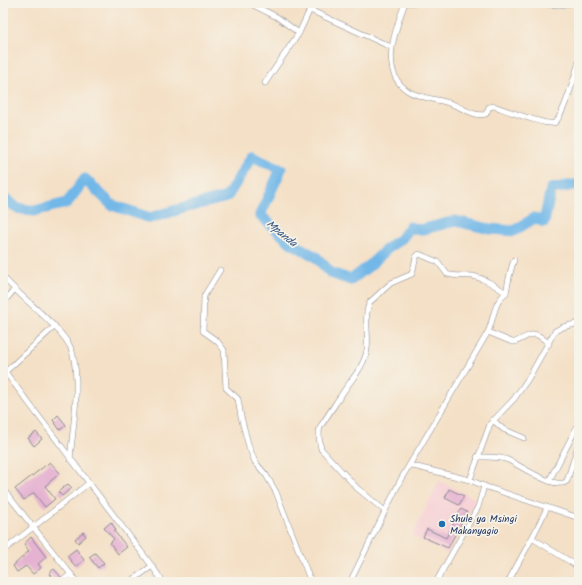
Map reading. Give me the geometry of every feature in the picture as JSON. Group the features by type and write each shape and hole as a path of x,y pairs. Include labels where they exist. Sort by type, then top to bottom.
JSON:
{"street":[{"path":"249,3 272,14 299,32"},
{"path":"300,3 310,10 391,47"},
{"path":"265,83 299,32 313,3"},
{"path":"436,3 405,3 391,47 392,67 395,76 401,85 408,91 415,94 455,105 480,115 486,114 489,107 494,106 550,124 554,123 559,116 575,75 579,60"},
{"path":"530,3 560,5 571,3"},
{"path":"385,511 357,488 321,449 318,432 360,368 366,354 368,343 368,312 370,302 391,283 412,274 416,257 419,254 438,262 447,274 459,277 473,276 490,282 506,293"},
{"path":"350,582 401,479 488,332 492,323 494,311 508,289 509,275 514,260"},
{"path":"220,270 204,296 204,331 217,341 224,350 226,388 238,399 249,447 256,462 276,492 310,582"},
{"path":"3,277 14,290 55,326 65,338 71,350 75,380 75,408 70,459"},
{"path":"3,303 14,290"},
{"path":"470,480 490,424 514,399 528,379 555,331 563,327 579,323"},
{"path":"55,326 4,372 163,582"},
{"path":"488,332 512,342 537,334 549,344"},
{"path":"493,420 503,429 524,438"},
{"path":"549,481 579,423"},
{"path":"477,458 500,457 508,459 549,481 560,484 567,481 578,450 568,446"},
{"path":"413,466 470,480 579,518"},
{"path":"3,551 88,483"},
{"path":"436,582 478,507 484,486"},
{"path":"3,489 77,582"},
{"path":"508,582 547,508"},
{"path":"532,538 574,564 579,570"},
{"path":"130,582 152,566"},
{"path":"61,582 71,574"}],"shaded area":[{"path":"439,481 476,499 448,554 412,536"}],"building":[{"path":"58,415 66,425 60,430 53,420"},
{"path":"36,432 42,439 34,446 28,438"},
{"path":"50,462 60,473 45,486 55,499 45,507 34,493 24,500 15,489"},
{"path":"68,484 72,488 62,496 58,492"},
{"path":"449,489 464,496 459,505 445,498"},
{"path":"461,509 467,512 448,548 423,537 427,529 446,538"},
{"path":"111,522 116,530 114,531 127,547 118,554 110,543 114,539 104,528"},
{"path":"83,532 86,536 78,543 75,539"},
{"path":"31,537 46,557 38,564 41,568 33,574 26,566 17,572 13,566 29,551 24,544"},
{"path":"76,549 84,560 76,567 67,556"},
{"path":"95,553 104,563 98,568 89,557"},
{"path":"54,569 61,577 57,582 49,573"}],"waterway":[{"name":"Mpanda","path":"3,197 17,208 34,211 67,203 85,179 112,205 150,218 227,197 252,156 281,169 260,215 290,242 316,257 331,273 351,280 369,266 389,247 402,238 410,227 420,230 455,221 490,229 514,231 534,218 544,222 551,189 579,184"}],"place":[{"name":"Shule ya Msingi Makanyagio","path":"442,524"}]}
